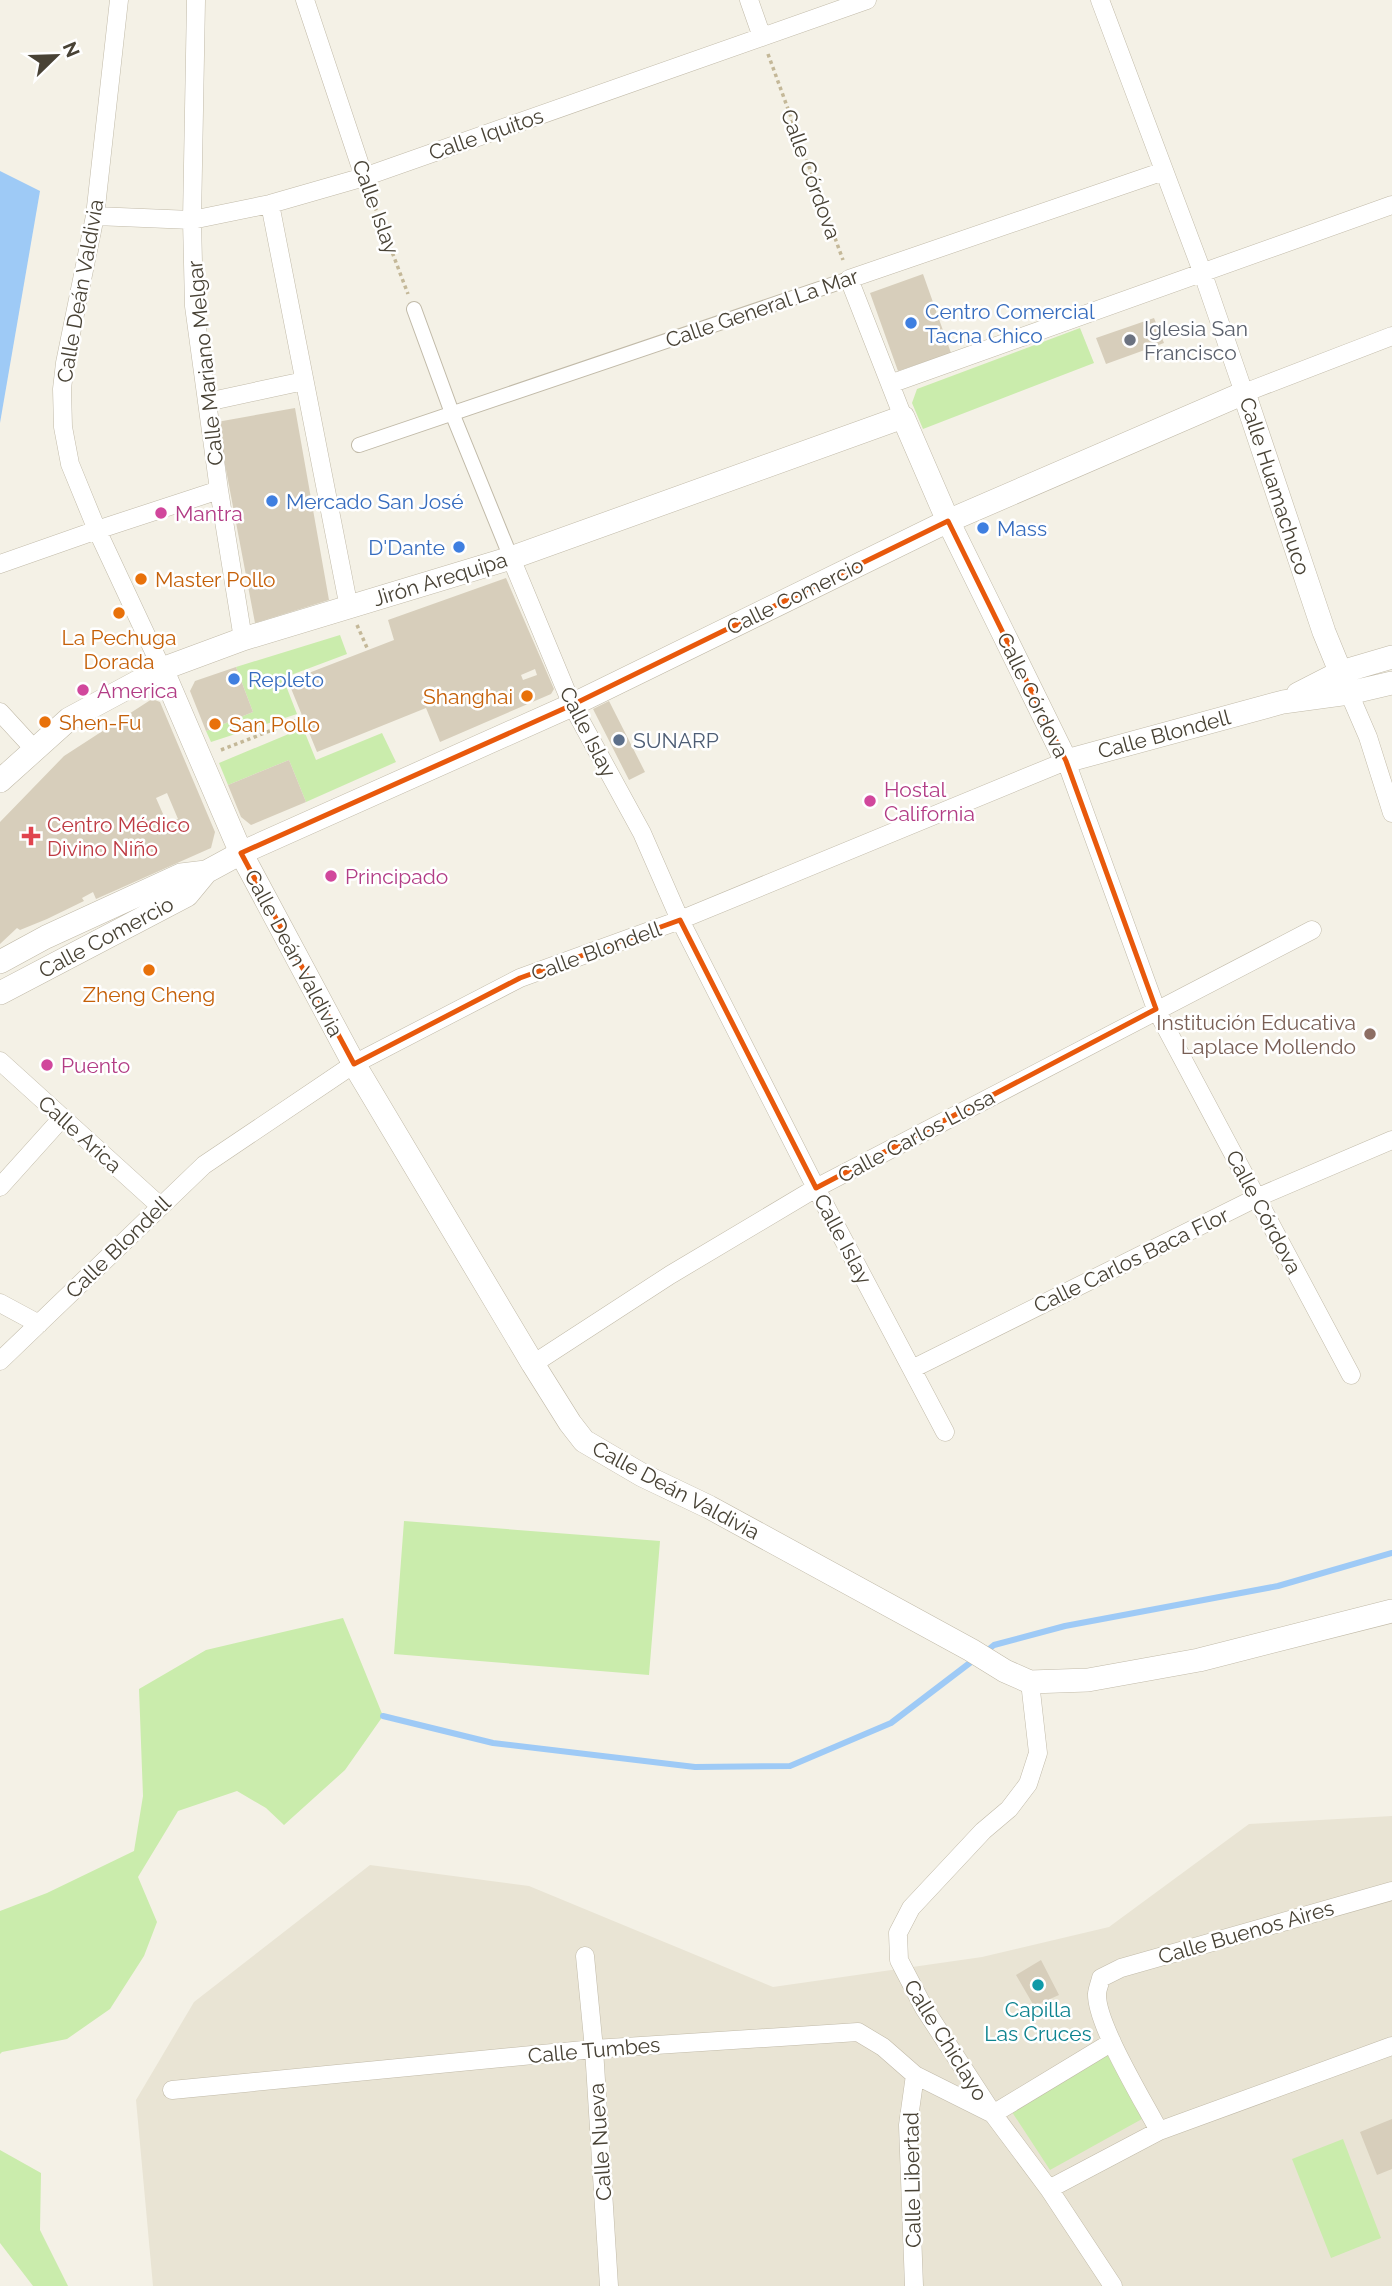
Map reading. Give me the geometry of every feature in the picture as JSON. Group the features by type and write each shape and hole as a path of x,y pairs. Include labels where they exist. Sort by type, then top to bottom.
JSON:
{"street":[{"name":"Calle Deán Valdivia","path":"119,0 95,216 62,389 63,427 70,464 241,853 354,1064 533,1364 584,1441 602,1454 709,1507 1005,1671 1030,1682"},
{"name":"Calle Mariano Melgar","path":"196,0 192,220 194,306 219,491 243,639"},
{"name":"Calle Islay","path":"305,0 364,177"},
{"path":"749,0 762,37"},
{"name":"Calle Iquitos","path":"95,216 192,220 270,204 364,177 867,0"},
{"name":"Calle Huamachuco","path":"1100,0 1203,274 1324,632 1368,737 1392,813"},
{"name":"Calle General La Mar","path":"359,445 1164,171"},
{"path":"270,204 349,608"},
{"path":"890,384 1392,205"},
{"name":"Calle Córdova","path":"849,279 948,522 1066,761 1156,1009 1351,1375"},
{"name":"Calle Islay","path":"414,309 452,413 572,705 642,833 680,920 816,1188 945,1432"},
{"name":"Calle Comercio","path":"0,993 187,895 206,873 241,853 572,705 948,522 1244,393 1392,336"},
{"path":"206,402 304,381"},
{"name":"Jirón Arequipa","path":"0,781 69,719 162,669 243,639 511,558 903,416"},
{"path":"0,564 219,491"},
{"path":"1345,683 1392,657"},
{"path":"1345,683 1392,683"},
{"name":"Calle Blondell","path":"0,1361 204,1165 354,1064 520,978 680,920 1066,761 1345,683"},
{"path":"0,712 34,749"},
{"name":"Calle Comercio","path":"0,962 46,937 181,875 206,873"},
{"name":"Calle Carlos Llosa","path":"533,1364 670,1275 816,1188 1312,930"},
{"name":"Calle Arica","path":"0,1061 160,1206"},
{"path":"0,1188 62,1118"},
{"name":"Calle Carlos Baca Flor","path":"912,1369 1256,1198 1392,1140"},
{"path":"0,1303 39,1324"},
{"path":"1030,1682 1088,1680 1199,1660 1392,1611"},
{"name":"Calle Chiclayo","path":"1030,1682 1038,1753 1028,1784 1009,1809 983,1831 911,1908 898,1933 899,1960 911,1987 993,2114 1049,2189 1113,2286"},
{"name":"Calle Buenos Aires","path":"1112,2042 1097,1994 1101,1978 1121,1968 1392,1891"},
{"name":"Calle Nueva","path":"585,1956 594,2049 609,2286"},
{"name":"Calle Tumbes","path":"172,2090 594,2049 858,2032 883,2047 915,2075 993,2114"},
{"path":"993,2114 1112,2042 1159,2131"},
{"path":"1049,2189 1159,2131 1392,2046"},
{"name":"Calle Libertad","path":"914,2286 908,2124 915,2075"}],"path":[{"name":"Calle Córdova","path":"762,37 849,279"},
{"name":"Calle Islay","path":"364,177 414,309"},
{"path":"215,753 303,718"}],"highlighted area":[{"path":"948,521 1066,761 1156,1009 816,1188 680,920 520,978 354,1064 241,853 572,705"}],"shaded area":[{"path":"1392,1816 1392,2286 153,2286 136,2100 194,2002 370,1865 529,1886 773,1987 982,1957 1109,1927 1249,1824"}],"green space":[{"path":"1080,328 1094,363 923,429 912,403 917,389"},
{"path":"340,635 347,654 283,678 297,714 211,742 206,731 253,712 236,667"},
{"path":"303,728 316,760 382,733 396,762 306,802 289,760 228,785 219,763"},
{"path":"404,1521 660,1541 649,1675 394,1654"},
{"path":"343,1618 383,1716 345,1770 284,1825 266,1808 237,1791 178,1811 138,1877 157,1922 144,1956 110,2009 67,2039 0,2054 0,1911 47,1893 134,1851 143,1796 139,1689 206,1650"},
{"path":"1107,2054 1142,2119 1050,2170 1012,2112"},
{"path":"1343,2139 1381,2238 1331,2258 1292,2159"},
{"path":"0,2150 41,2173 40,2230 68,2286 33,2286 0,2243"}],"water":[{"path":"0,171 40,191 0,423"}],"building":[{"name":"Centro Comercial Tacna Chico","path":"923,274 951,353 898,371 870,293"},
{"name":"Iglesia San Francisco","path":"1154,318 1164,343 1106,364 1096,338"},
{"name":"Mercado San José","path":"295,408 329,600 255,623 217,422"},
{"path":"506,578 554,689 551,694 440,742 426,708 317,752 288,681 394,640 388,620","holes":["535,669 537,675 523,680 521,675"]},
{"path":"236,667 253,712 206,731 190,691 195,681"},
{"path":"152,699 160,702 215,832 211,848 96,899 93,892 82,898 84,901 47,919 20,930 17,928 0,944 0,822 64,756","holes":["167,793 178,819 167,823 156,798"]},
{"name":"SUNARP","path":"609,701 645,772 629,780 593,709"},
{"path":"289,760 306,802 251,825 241,817 228,785"},
{"name":"Capilla Las Cruces","path":"1041,1960 1059,1995 1034,2006 1016,1975"},
{"path":"1392,2119 1392,2169 1377,2175 1360,2132"}],"waterway":[{"path":"984,1653 994,1645 1065,1626 1278,1586 1392,1553"},
{"path":"383,1716 493,1743 695,1767 790,1766 891,1723 975,1659"}],"place":[{"name":"Centro Comercial Tacna Chico","path":"911,323"},
{"name":"Iglesia San Francisco","path":"1130,340"},
{"name":"Mercado San José","path":"272,501"},
{"name":"Mantra","path":"161,513"},
{"name":"Mass","path":"983,528"},
{"name":"D'Dante","path":"459,547"},
{"name":"Master Pollo","path":"141,579"},
{"name":"La Pechuga Dorada","path":"119,613"},
{"name":"Repleto","path":"234,679"},
{"name":"America","path":"83,690"},
{"name":"Shanghai","path":"527,696"},
{"name":"Shen-Fu","path":"45,722"},
{"name":"San Pollo","path":"215,724"},
{"name":"SUNARP","path":"619,740"},
{"name":"Hostal California","path":"870,801"},
{"name":"Centro Médico Divino Niño","path":"31,836"},
{"name":"Principado","path":"331,876"},
{"name":"Zheng Cheng","path":"149,970"},
{"name":"Institución Educativa Laplace Mollendo","path":"1370,1034"},
{"name":"Puento","path":"47,1065"},
{"name":"Capilla Las Cruces","path":"1038,1985"}]}
